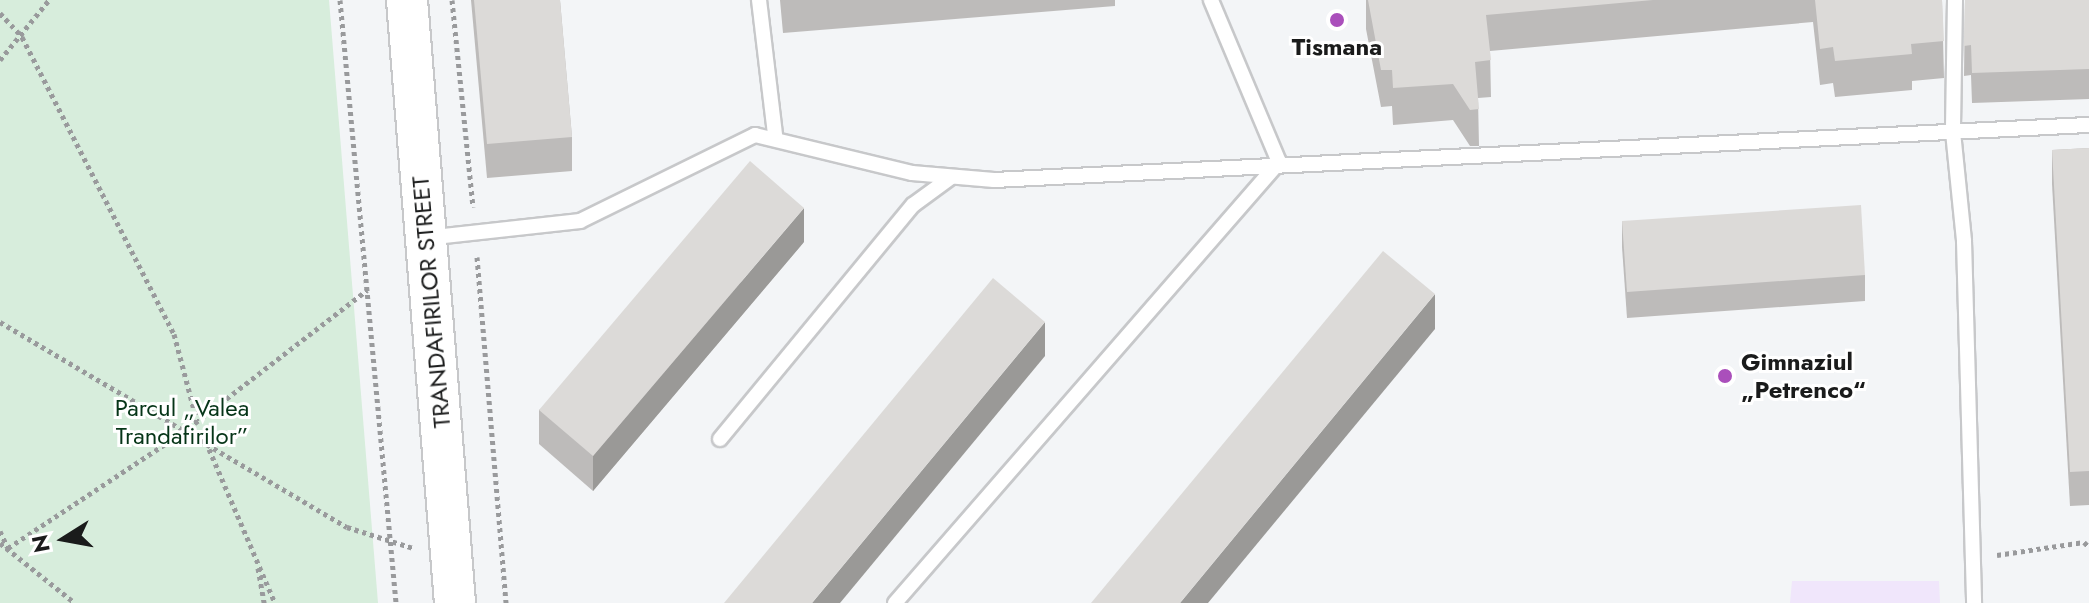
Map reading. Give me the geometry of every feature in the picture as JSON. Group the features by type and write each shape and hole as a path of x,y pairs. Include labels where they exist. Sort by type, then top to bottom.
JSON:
{"main road":[{"name":"TRANDAFIRILOR STREET","path":"407,0 455,603"}],"lane":[{"path":"759,0 775,135"},
{"path":"1211,0 1279,162"},
{"path":"1955,0 1953,132 1964,241 1974,603"},
{"path":"425,238 580,221 735,140 775,135 858,162 950,178 2089,125"},
{"path":"895,603 1279,162"},
{"path":"720,439 913,205 950,178"}],"path":[{"path":"0,60 22,37 49,0"},
{"path":"340,0 396,603"},
{"path":"452,0 506,603"},
{"path":"0,13 22,37 174,334 197,421"},
{"path":"8,548 182,433 368,289"},
{"path":"0,322 208,448 391,545 502,557"},
{"path":"208,448 275,603"},
{"path":"0,531 8,548"},
{"path":"1972,559 2084,542 2089,547"},
{"path":"0,543 75,603"},
{"path":"256,559 264,603"}],"shaded area":[{"path":"1792,581 1939,581 1940,603 1790,603"}],"green space":[{"name":"Parcul „Valea Trandafirilor”","path":"0,0 329,0 378,603 0,603"}],"building":[{"path":"474,0 560,0 572,137 487,144"},
{"path":"1368,0 1653,0 1486,15 1491,60 1475,62 1479,109 1470,110 1453,84 1393,88 1392,70 1381,70"},
{"path":"1815,0 1942,0 1944,41 1911,44 1912,54 1835,61 1833,47 1820,49"},
{"path":"1965,0 2089,0 2089,69 1972,73 1971,45 1964,46"},
{"path":"2089,148 2089,471 2070,472 2052,150"},
{"path":"750,161 804,208 593,456 539,410"},
{"path":"1861,205 1865,275 1627,292 1622,221"},
{"path":"1383,251 1435,294 1180,603 1091,603"},
{"path":"993,278 1045,322 812,603 724,603"}],"place":[{"name":"Tismana","path":"1337,20"},
{"name":"Gimnaziul „Petrenco“","path":"1725,376"}]}
